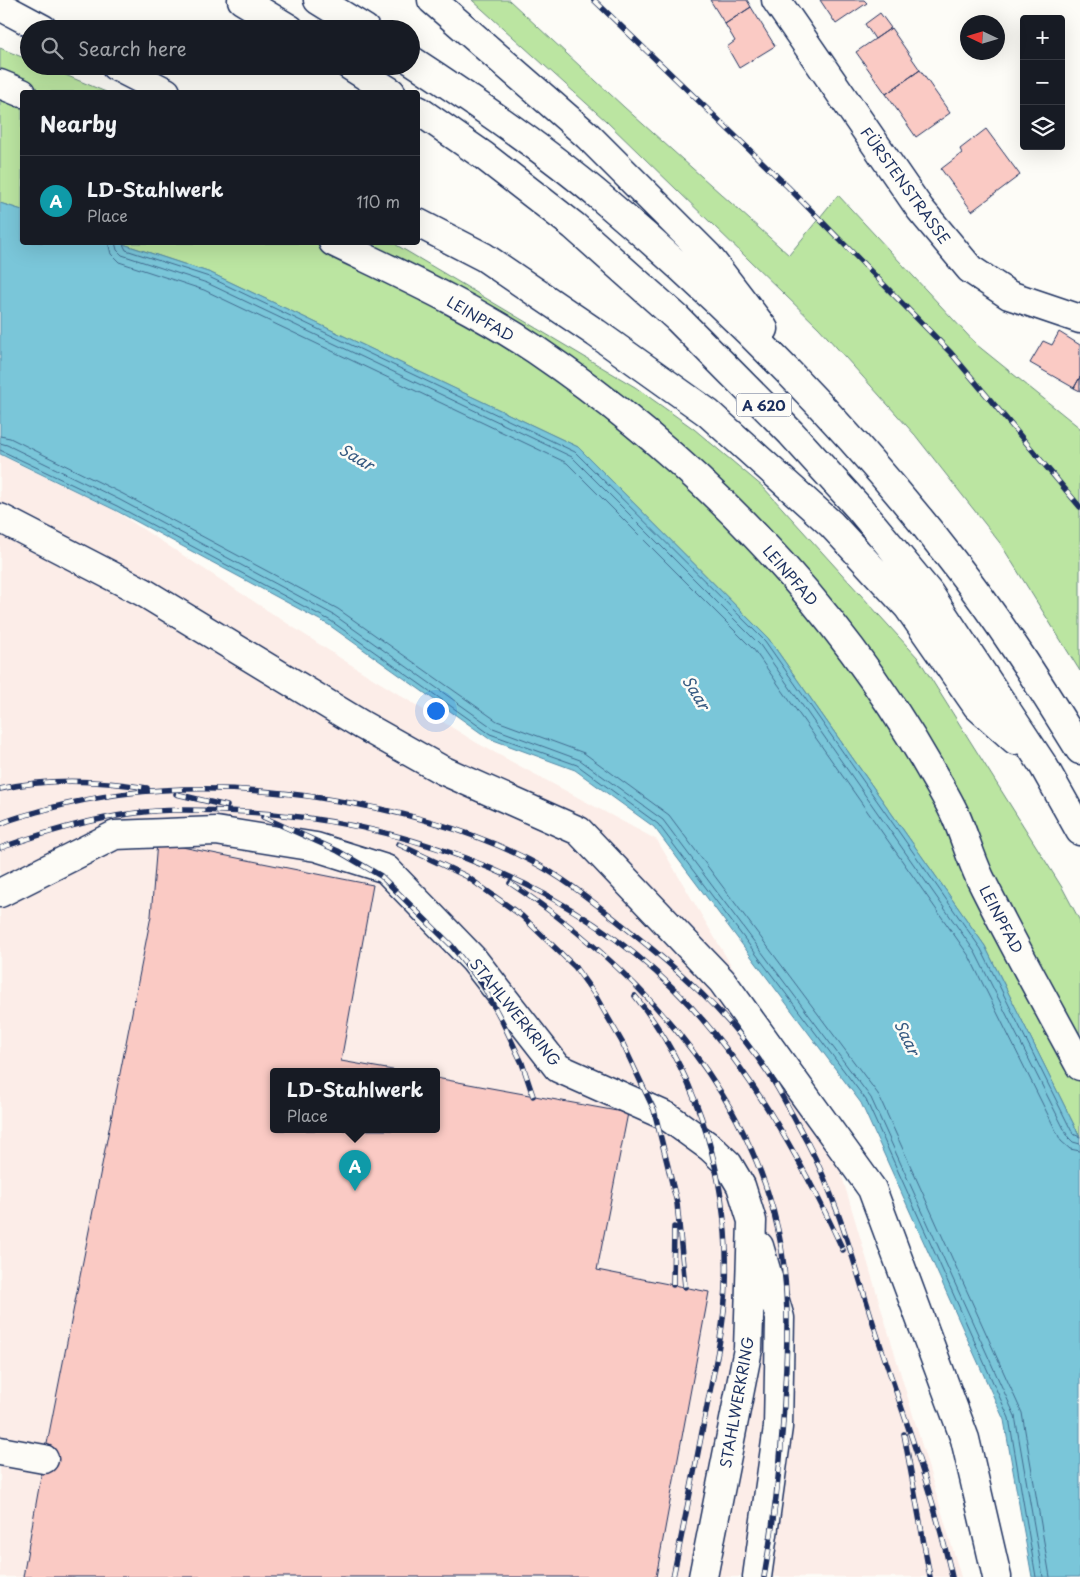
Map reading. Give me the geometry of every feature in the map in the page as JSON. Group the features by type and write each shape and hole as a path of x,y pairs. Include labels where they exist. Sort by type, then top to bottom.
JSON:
{"main road":[{"path":"242,0 275,20"},
{"path":"318,0 350,20"},
{"path":"432,0 588,136 708,256 832,418"},
{"name":"FÜRSTENSTRASSE","path":"776,0 920,209 970,269 1009,294 1080,319"},
{"path":"0,6 26,20"},
{"name":"A 620","path":"420,66 512,129 603,199 702,288 832,418 953,560 1036,677 1080,750"},
{"path":"133,75 162,90"},
{"path":"364,75 388,90"},
{"path":"0,84 20,92"},
{"name":"A 620","path":"420,111 484,156 574,226 677,318 791,433 859,508 929,593 1042,765 1080,831"},
{"path":"420,224 484,257 596,333 708,413 831,524 908,606 977,706 1042,765"},
{"name":"LEINPFAD","path":"339,245 432,290 534,348 594,392 671,453 768,547 830,621 881,691 929,766 956,817 979,875 1080,1066"},
{"path":"0,518 143,592 362,725 442,770 579,830 716,974 872,1189 965,1439 997,1577"},
{"name":"STAHLWERKRING","path":"0,893 115,835 216,832 316,847 386,869 474,960 558,1068 668,1117 711,1148 728,1164 741,1186 752,1221 748,1349 703,1577"},
{"path":"752,1221 780,1318 778,1427 756,1577"},
{"path":"0,1451 44,1459"}],"shaded area":[{"path":"0,455 112,509 345,661 477,743 657,840 828,1129 961,1577 0,1577"}],"green space":[{"path":"472,0 509,0 624,107 789,255 838,195 977,345 1080,428 1080,671 1000,543 915,435 819,328 606,121"},
{"path":"0,48 20,56 20,75 65,75 101,90 20,90 20,209 0,203"},
{"path":"126,245 396,245 635,387 694,429 763,487 918,658 1063,889 1080,921 1080,1137 985,946 768,638 578,447 211,273"}],"water":[{"name":"Saar","path":"0,203 20,209 20,245 126,245 211,273 578,447 768,638 985,946 1080,1137 1080,1577 1032,1577 1004,1420 861,1103 654,827 575,770 488,738 329,625 115,510 0,454"}],"building":[{"path":"710,0 747,0 751,7 725,24"},
{"path":"820,0 864,0 867,3 836,24"},
{"path":"751,7 775,46 739,68 727,47 735,41 725,24"},
{"path":"880,13 891,28 875,39 865,24"},
{"path":"891,28 920,70 886,94 856,52"},
{"path":"920,70 950,113 916,137 886,94"},
{"path":"986,129 1020,175 972,211 941,169 962,153 960,149"},
{"path":"1059,332 1080,345 1080,377 1074,388 1030,363 1043,341 1052,345"},
{"path":"1080,377 1080,391 1074,388"},
{"path":"157,842 373,885 341,1061 381,1068 270,1068 270,1133 440,1133 440,1079 628,1113 597,1270 709,1292 656,1577 23,1577 44,1459 151,916"}],"railway":[{"path":"594,0 788,187 951,353 1080,507"},
{"path":"0,789 36,783 73,781 147,788"},
{"path":"0,824 11,819 81,801 151,791 186,789 257,791 353,803 405,815 456,830 529,860 565,882 642,941 701,993 754,1052 784,1099 819,1166 847,1240 909,1429 928,1488 952,1577"},
{"path":"176,794 227,806"},
{"path":"0,848 67,827 101,819 147,812 191,810 285,815 346,825 407,839 466,858 523,883 577,913 627,948 674,989 700,1016 747,1078 790,1146 843,1250"},
{"path":"263,817 338,851 381,876 451,945 482,984 522,1063 533,1096"},
{"path":"398,844 466,876 522,916 575,967 595,995 622,1042 654,1110 677,1203 685,1287"},
{"path":"510,883 555,915 598,950 640,989 677,1032 711,1077 740,1125 762,1176 782,1249 787,1327 780,1458 772,1529 764,1577"},
{"path":"635,996 658,1028 677,1061 693,1096 706,1133 716,1171 723,1209 726,1248 726,1286 721,1331 673,1577"},
{"path":"673,1285 674,1227"},
{"path":"904,1434 930,1577"}],"place":[{"name":"LD-Stahlwerk","path":"355,1191"}]}
